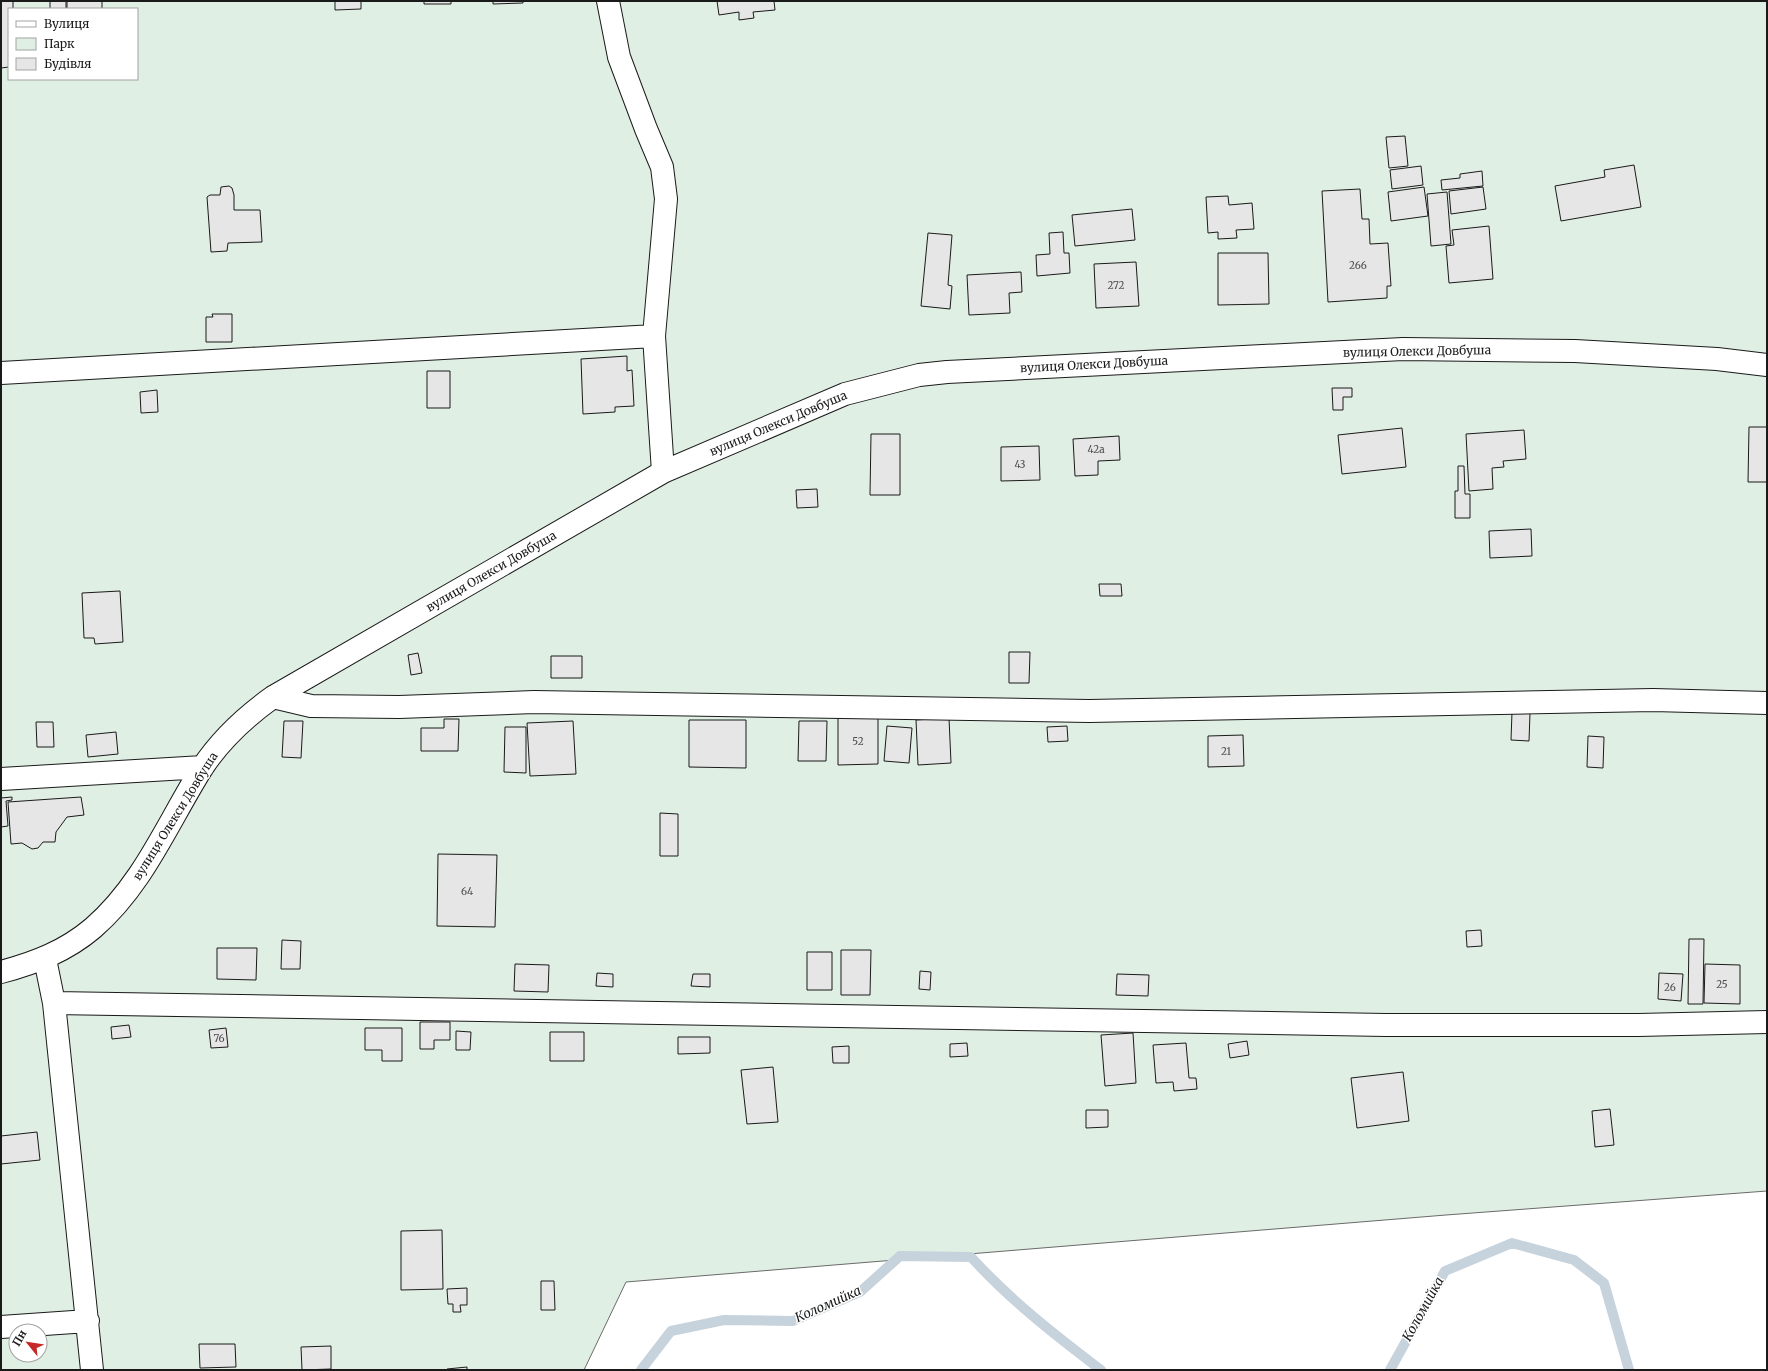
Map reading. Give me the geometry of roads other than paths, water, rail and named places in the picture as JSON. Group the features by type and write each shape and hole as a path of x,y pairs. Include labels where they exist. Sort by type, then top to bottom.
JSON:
{"street":[{"path":"608,1 619,57 662,167 666,199 654,336 663,472"},
{"path":"1,373 654,336"},
{"name":"вулиця Олекси Довбуша","path":"1,972 45,958 70,945 93,928 121,897 142,870 203,767 242,720 273,697 663,472 845,394 919,375 947,372 1403,349 1575,351 1717,359 1767,365"},
{"path":"273,697 311,706 399,707 534,702 1089,711 1653,700 1767,704"},
{"path":"1,779 203,767"},
{"path":"45,958 54,1003 92,1370"},
{"path":"54,1003 1394,1025 1638,1026 1767,1022"},
{"path":"1,1327 88,1320"}],"waterway":[{"name":"Коломийка","path":"1390,1370 1445,1271 1512,1243 1574,1260 1604,1283 1629,1370"},
{"name":"Коломийка","path":"641,1370 671,1331 724,1320 793,1321 860,1292 900,1256 971,1257 1017,1302 1101,1370"}]}
